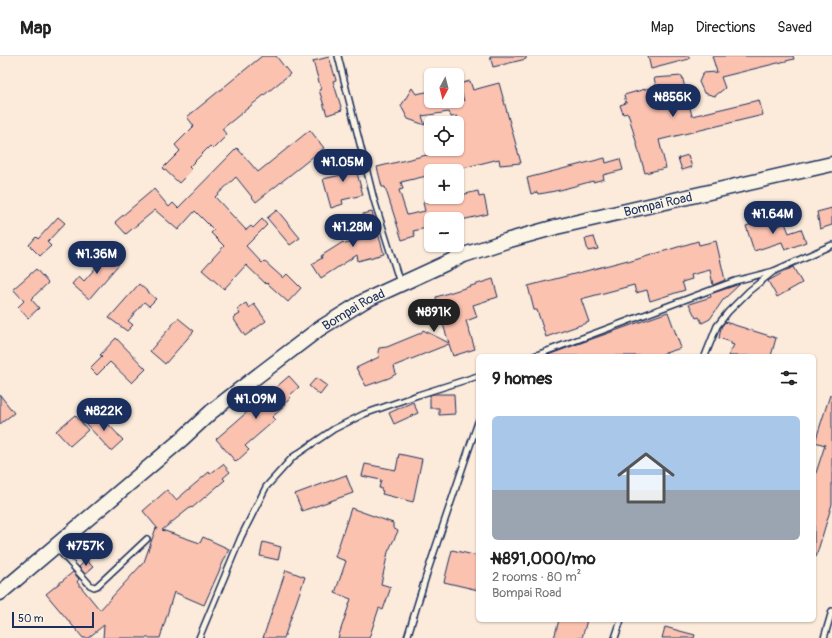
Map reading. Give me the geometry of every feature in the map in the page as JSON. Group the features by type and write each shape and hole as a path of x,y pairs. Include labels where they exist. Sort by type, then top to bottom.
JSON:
{"main road":[{"name":"Bompai Road","path":"0,594 211,412 319,328 364,301 464,254 506,241 556,227 832,164"}],"lane":[{"path":"338,56 374,200 401,284"},
{"path":"539,354 735,281 774,270 832,245"},
{"path":"706,354 717,326 728,312 749,291 774,270"},
{"path":"199,638 241,537 266,487 293,457 334,429 364,414 476,377"},
{"path":"407,638 476,428"},
{"path":"56,546 90,585 94,587 97,586 147,539"},
{"path":"824,638 832,611"},
{"path":"615,638 620,622"}],"building":[{"path":"262,56 276,56 290,74 222,129 227,135 213,149 210,146 189,167 192,170 179,183 163,168 180,151 175,145 194,126 187,117"},
{"path":"490,56 526,56 526,59 493,67"},
{"path":"648,56 689,56 689,59 651,69"},
{"path":"712,56 793,56 794,59 721,77 725,88 715,96 704,93 699,82 703,73 717,72"},
{"path":"329,57 336,80 333,81 342,110 327,115 319,90 321,89 313,61"},
{"path":"682,76 692,116 759,100 763,115 659,140 666,168 645,173 628,113 623,114 620,105 626,103 624,95 656,86 654,78"},
{"path":"470,81 473,90 499,83 521,163 500,165 499,159 464,168 464,164 424,164 424,177 401,182 403,189 399,190 407,215 425,211 423,203 424,203 424,204 464,204 464,194 478,191 479,197 484,196 488,214 464,219 464,212 424,212 424,229 413,231 415,236 402,240 385,187 382,187 377,167 424,156 464,156 464,116 451,116 449,112 422,116 424,125 408,119 401,106 412,88 416,94 424,92 424,108 464,108 464,83"},
{"path":"310,130 324,148 256,202 236,177 215,197 246,230 251,226 253,228 262,219 267,225 246,246 262,263 264,261 283,278 287,274 301,288 288,302 246,265 224,289 202,270 224,246 211,233 214,230 195,211 178,230 155,210 126,234 115,222 154,189 169,207 173,203 178,208 237,148 258,172"},
{"path":"352,155 363,195 342,200 343,204 331,208 323,179 341,175 337,160"},
{"path":"688,155 692,167 682,170 678,158"},
{"path":"605,158 606,163 620,159 623,170 603,175 604,179 593,182 545,193 538,194 537,192 531,194 527,178"},
{"path":"832,208 832,225 820,229 817,212"},
{"path":"277,210 300,238 290,245 267,218"},
{"path":"372,212 384,254 358,261 357,255 321,278 312,264 322,258 321,256 343,242 345,244 361,240 356,220 364,218 363,214"},
{"path":"58,217 65,223 47,242 51,246 40,256 29,245 36,237 38,239"},
{"path":"770,218 774,228 785,223 789,233 801,229 806,242 785,250 782,242 754,251 746,226"},
{"path":"594,237 598,249 588,251 585,239"},
{"path":"698,241 699,245 716,241 725,280 713,285 710,270 691,275 692,279 682,282 685,290 650,301 647,290 636,293 634,285 581,299 589,322 546,337 537,310 534,310 528,286 628,260 628,262"},
{"path":"102,250 119,264 89,299 72,284 79,276 84,281 100,263 95,258"},
{"path":"793,267 802,283 777,297 768,281"},
{"path":"36,269 48,283 31,299 39,308 28,318 18,307 24,301 13,289"},
{"path":"493,279 498,297 473,305 477,317 466,321 475,349 453,356 449,344 394,366 396,374 366,386 356,368 379,357 379,348 387,347 421,333 423,330 449,343 440,315 438,316 434,303 437,302 436,297"},
{"path":"139,284 156,299 149,306 144,302 128,321 133,325 127,331 109,318"},
{"path":"740,284 723,300 710,319 702,323 699,317 696,318 689,304 711,297 710,294"},
{"path":"246,303 249,308 254,304 266,321 245,336 233,318 240,314 237,309"},
{"path":"668,312 681,348 662,354 551,354"},
{"path":"178,318 194,331 165,364 150,351"},
{"path":"725,322 776,338 772,354 729,354 734,345 731,344 731,342 719,338 721,327"},
{"path":"116,338 146,369 132,383 110,362 97,375 90,368 102,356 100,355"},
{"path":"289,376 299,387 289,396 291,398 284,404 285,406 272,417 275,420 245,446 249,450 236,462 216,439"},
{"path":"316,378 327,386 320,395 309,386"},
{"path":"454,394 455,414 439,415 439,408 430,408 430,395"},
{"path":"0,395 14,413 0,424"},
{"path":"830,395 832,395 832,504 816,557 816,473 825,445 816,442"},
{"path":"413,402 418,413 394,424 389,413"},
{"path":"98,413 123,440 111,451 86,424"},
{"path":"75,415 88,430 70,446 56,431"},
{"path":"399,454 422,459 413,502 382,494 383,491 379,488 381,480 362,476 365,464 396,470"},
{"path":"223,464 230,472 223,478 225,480 192,508 191,507 162,530 200,543 203,537 229,549 204,605 174,592 160,638 103,638 104,625 88,638 83,638 46,594 73,572 79,579 77,582 100,610 144,562 156,528 158,529 143,511 167,490 176,500 209,472 210,474"},
{"path":"346,475 353,493 302,511 295,494"},
{"path":"351,508 393,523 393,528 398,531 388,552 381,584 391,587 383,610 379,608 369,638 338,638 351,599 335,593 346,561 335,557"},
{"path":"263,542 281,547 278,560 260,556"},
{"path":"452,550 476,556 476,590 444,582"},
{"path":"86,560 93,567 85,574 79,567"},
{"path":"286,570 305,577 284,638 263,638"},
{"path":"558,622 586,622 582,638 554,638"},
{"path":"665,627 695,635 694,638 662,638"}]}
